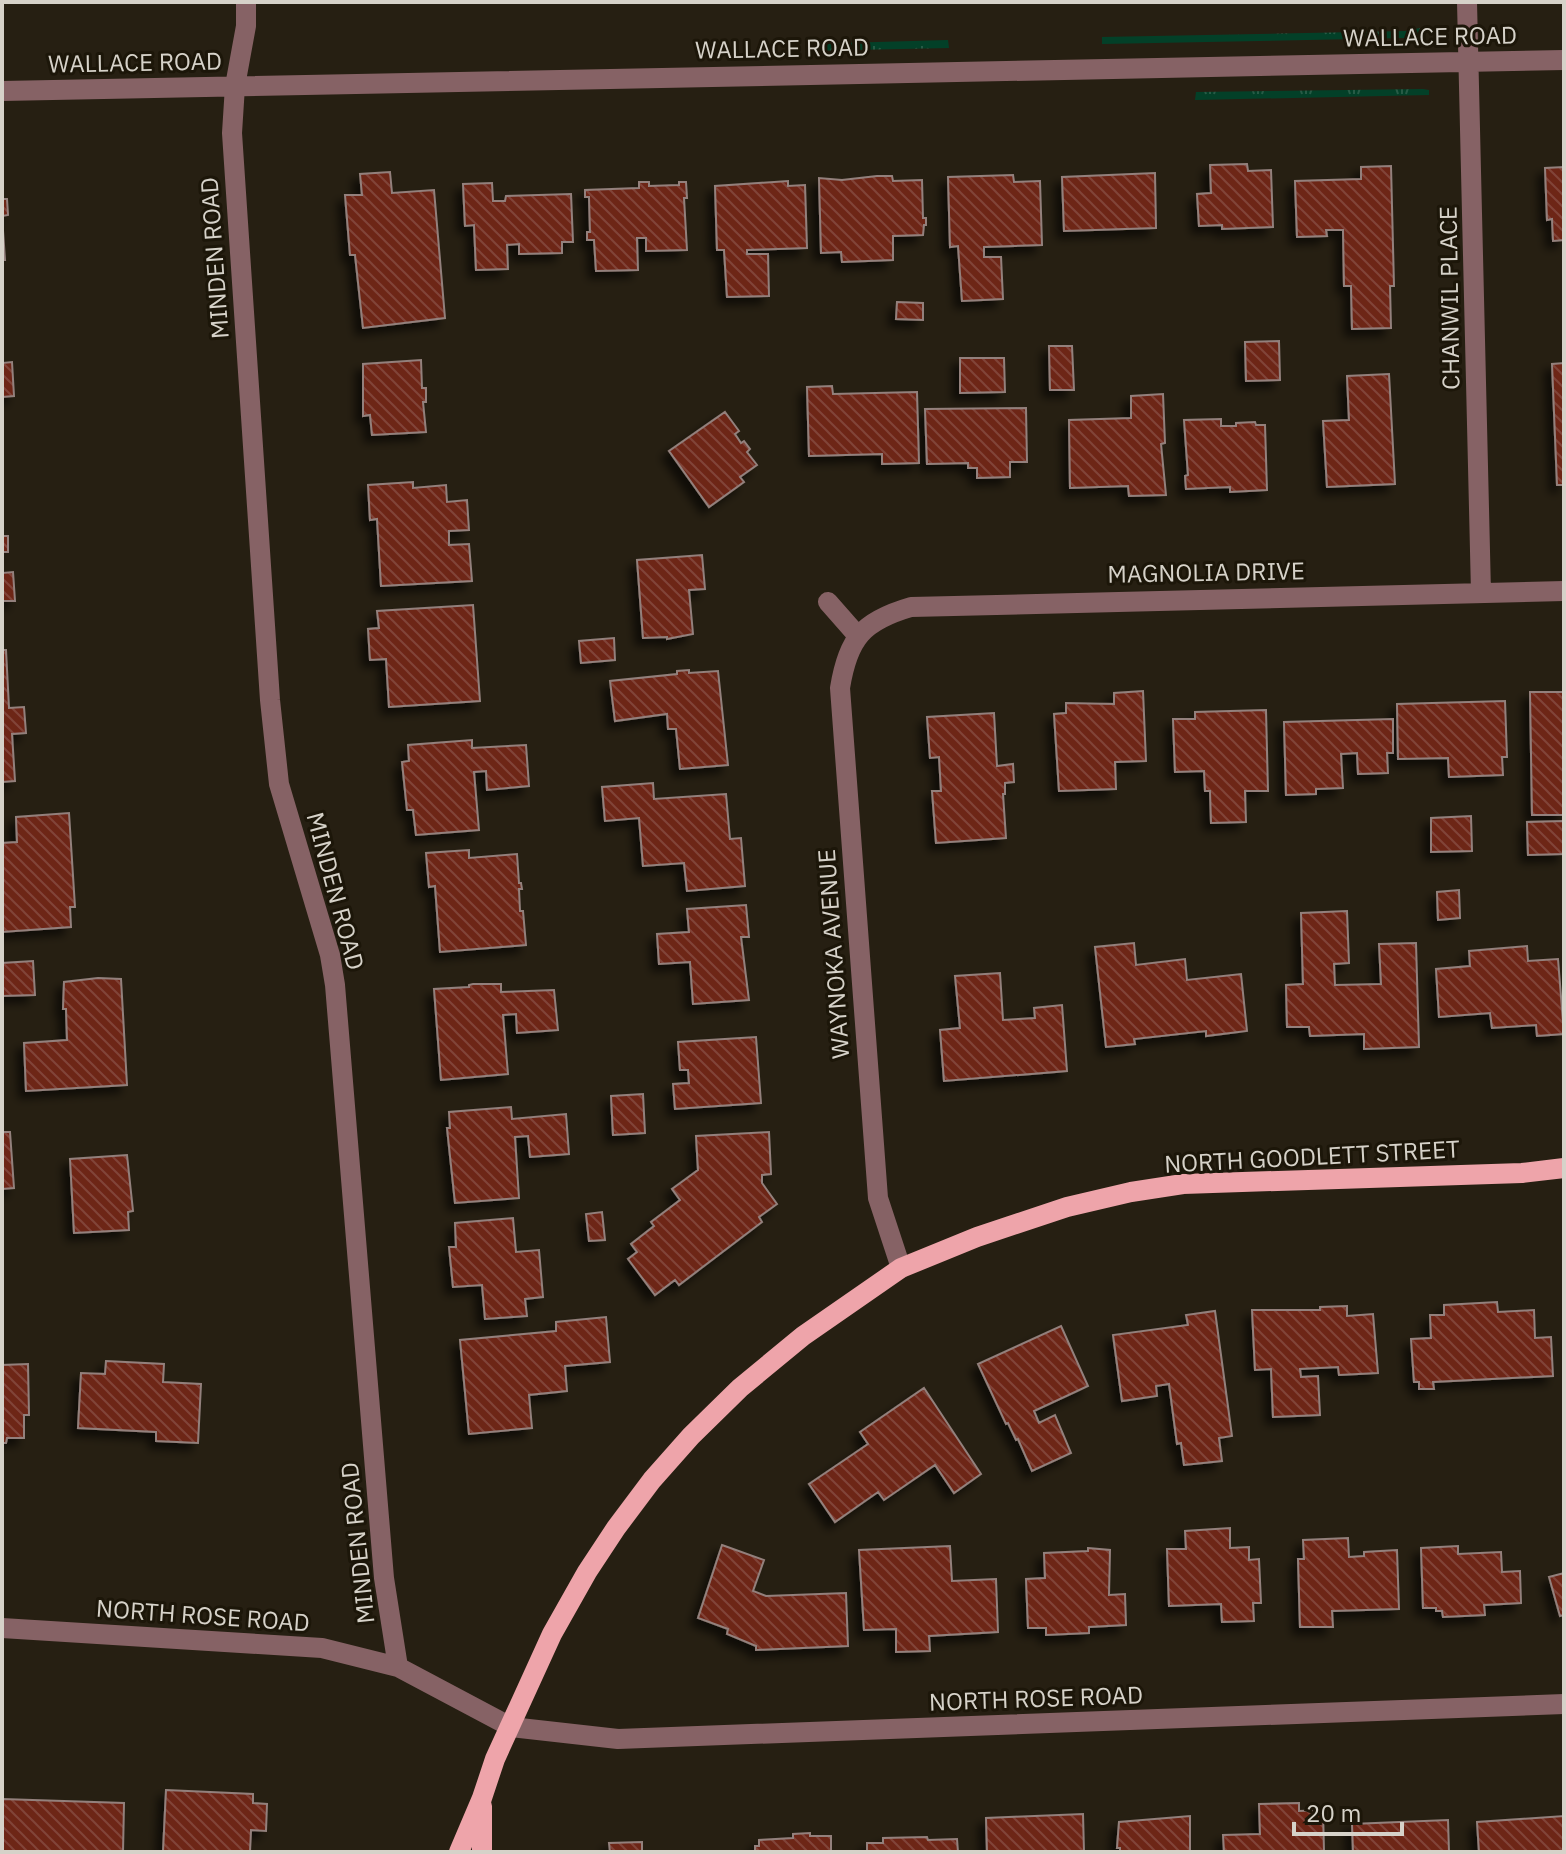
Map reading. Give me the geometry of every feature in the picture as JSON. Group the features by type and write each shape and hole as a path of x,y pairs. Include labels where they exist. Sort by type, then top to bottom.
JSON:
{"main road":[{"name":"NORTH GOODLETT STREET","path":"459,1852 495,1759 552,1634 587,1572 652,1480 740,1388 803,1336 901,1268 977,1237 1067,1207 1183,1184 1522,1173 1564,1168"},
{"name":"NORTH GOODLETT STREET","path":"482,1798 482,1852"}],"street":[{"name":"MINDEN ROAD","path":"246,2 246,26 235,86 232,133 270,700 279,784 330,955 335,985 384,1578 398,1667"},
{"name":"CHANWIL PLACE","path":"1467,2 1481,593"},
{"name":"WALLACE ROAD","path":"2,91 1564,60"},
{"name":"MAGNOLIA DRIVE","path":"857,635 883,615 911,607 1564,591"},
{"path":"828,602 857,635"},
{"name":"WAYNOKA AVENUE","path":"857,635 844,660 840,688 878,1198 901,1268"},
{"name":"NORTH ROSE ROAD","path":"2,1628 322,1648 398,1667"},
{"path":"398,1667 511,1727"},
{"name":"NORTH ROSE ROAD","path":"511,1727 618,1739 1564,1704"}],"green space":[{"path":"1420,28 1419,34 1405,38 1102,44 1102,37 1405,31"},
{"path":"948,40 949,48 806,51 807,44"},
{"path":"1429,90 1429,95 1195,100 1196,92"}],"building":[{"path":"1247,164 1248,171 1271,170 1273,227 1222,229 1222,225 1199,226 1197,194 1211,193 1210,165"},
{"path":"1391,166 1394,286 1390,286 1391,328 1352,329 1351,286 1344,286 1343,230 1326,230 1327,236 1297,237 1295,181 1361,179 1361,167"},
{"path":"1564,167 1564,240 1553,241 1552,219 1547,220 1545,168"},
{"path":"390,172 392,193 434,190 445,318 363,328 355,255 350,255 345,195 362,195 360,174"},
{"path":"1155,173 1156,228 1064,231 1062,177"},
{"path":"1013,175 1014,182 1040,181 1042,245 984,247 984,257 1001,257 1003,299 962,301 958,246 950,247 948,177"},
{"path":"892,176 893,181 922,180 923,218 926,218 923,235 893,236 893,260 842,262 841,252 821,253 819,178 842,180"},
{"path":"788,181 788,186 805,185 807,248 747,250 747,254 768,254 769,296 727,297 724,250 717,250 715,186"},
{"path":"639,182 649,182 649,186 686,182 687,250 646,251 646,238 637,238 638,270 596,271 594,240 587,240 587,232 590,232 589,197 585,197 585,190 639,188"},
{"path":"492,183 493,201 505,201 506,196 571,194 573,242 562,242 562,253 519,254 519,244 507,245 508,269 476,270 474,225 465,226 463,184"},
{"path":"2,199 7,199 8,215 2,216"},
{"path":"2,216 5,260 2,260"},
{"path":"897,302 923,303 923,320 896,319"},
{"path":"1279,341 1280,380 1246,381 1245,342"},
{"path":"1049,346 1072,346 1074,390 1050,390"},
{"path":"2,350 3,363 12,362 14,396 2,397"},
{"path":"960,358 1004,358 1005,392 960,393"},
{"path":"421,360 422,388 426,388 426,402 423,402 426,432 372,435 370,415 363,416 363,364"},
{"path":"1564,363 1564,485 1557,485 1552,364"},
{"path":"1389,374 1395,484 1327,487 1323,421 1349,420 1347,376"},
{"path":"832,386 833,394 917,392 919,463 882,464 882,454 809,456 807,387"},
{"path":"1163,394 1165,443 1161,444 1166,495 1129,496 1128,486 1070,488 1069,420 1131,418 1131,396"},
{"path":"1026,408 1027,462 1010,462 1010,477 977,478 977,468 968,468 968,463 927,464 925,409"},
{"path":"725,412 739,431 735,434 750,449 747,452 757,465 740,477 744,482 709,507 669,451"},
{"path":"1221,419 1221,426 1255,422 1256,425 1265,425 1267,490 1230,492 1230,487 1186,489 1185,476 1188,475 1184,420"},
{"path":"413,482 413,488 446,485 447,502 467,500 469,530 449,531 449,545 469,544 472,581 381,586 377,519 370,520 368,485"},
{"path":"2,536 8,536 8,552 2,552"},
{"path":"702,555 705,589 689,590 693,634 667,639 643,638 637,560"},
{"path":"2,561 3,573 13,572 15,601 2,601"},
{"path":"473,605 480,701 389,707 386,659 370,660 368,629 379,628 377,611"},
{"path":"614,638 615,660 581,663 579,641"},
{"path":"2,650 6,650 9,708 24,707 26,733 12,734 15,781 2,782"},
{"path":"689,670 689,673 718,671 728,765 680,769 676,729 668,729 667,714 615,721 610,681"},
{"path":"1143,691 1146,761 1115,762 1116,789 1059,791 1054,714 1066,713 1066,703 1114,704 1114,693"},
{"path":"1530,692 1564,692 1564,815 1532,815"},
{"path":"1505,701 1507,757 1502,757 1503,775 1449,777 1448,758 1398,759 1397,704"},
{"path":"1266,710 1268,791 1245,791 1246,822 1211,823 1210,791 1205,791 1204,771 1175,772 1173,719 1195,719 1195,712"},
{"path":"994,713 997,766 1013,764 1014,782 1005,783 1003,794 1006,838 936,843 932,791 941,791 939,757 930,758 927,717"},
{"path":"1393,719 1393,753 1387,753 1388,773 1358,774 1357,753 1341,754 1343,788 1316,789 1316,794 1286,795 1284,722"},
{"path":"472,740 472,748 526,745 529,786 487,790 486,771 474,772 479,830 416,835 413,810 407,810 402,762 409,761 408,745"},
{"path":"653,783 654,799 726,794 730,839 741,838 745,886 687,891 684,863 643,866 639,818 605,821 602,787"},
{"path":"69,813 75,907 70,907 71,927 2,932 2,843 17,842 16,817"},
{"path":"1471,816 1472,851 1431,852 1431,818"},
{"path":"1564,821 1564,854 1528,855 1527,822"},
{"path":"469,850 469,858 517,854 522,889 519,889 520,911 523,911 526,945 440,952 435,886 429,887 426,853"},
{"path":"1459,890 1460,918 1438,920 1437,892"},
{"path":"746,905 749,937 741,937 749,1000 693,1004 690,962 659,964 657,934 689,932 687,909"},
{"path":"1347,911 1349,963 1334,964 1335,985 1381,984 1379,944 1416,943 1419,1047 1364,1049 1364,1034 1310,1036 1309,1027 1287,1027 1286,985 1303,984 1301,913"},
{"path":"1134,943 1136,965 1185,959 1187,980 1241,974 1247,1031 1206,1036 1206,1031 1134,1039 1135,1044 1106,1047 1095,947"},
{"path":"1527,946 1528,961 1558,959 1564,1034 1537,1036 1536,1025 1492,1028 1490,1013 1439,1017 1436,969 1470,966 1469,951"},
{"path":"33,961 35,995 2,996 2,963"},
{"path":"1000,973 1003,1020 1035,1018 1034,1008 1062,1005 1067,1071 944,1081 940,1030 960,1028 955,976"},
{"path":"121,979 127,1085 26,1091 24,1043 67,1040 64,982"},
{"path":"473,984 501,984 501,992 554,990 558,1030 517,1033 516,1014 503,1015 508,1074 441,1080 434,989 469,987"},
{"path":"756,1037 761,1103 675,1109 673,1084 689,1083 688,1070 680,1070 678,1042"},
{"path":"643,1094 645,1133 613,1135 611,1096"},
{"path":"511,1107 512,1119 566,1114 569,1154 530,1157 528,1136 515,1137 519,1198 455,1203 447,1128 450,1128 449,1112"},
{"path":"2,1132 10,1132 14,1188 2,1189"},
{"path":"769,1132 771,1174 762,1175 762,1183 777,1204 759,1217 762,1222 679,1285 675,1280 655,1295 628,1259 637,1252 631,1244 654,1226 651,1222 680,1200 672,1189 698,1170 696,1136"},
{"path":"127,1155 133,1211 128,1212 129,1230 74,1233 70,1159"},
{"path":"602,1212 605,1240 589,1241 586,1214"},
{"path":"513,1218 516,1252 539,1250 543,1297 525,1299 527,1316 485,1319 482,1285 453,1287 449,1247 456,1247 455,1223"},
{"path":"1497,1302 1498,1312 1534,1310 1535,1338 1551,1337 1553,1376 1433,1382 1434,1389 1419,1389 1419,1382 1414,1382 1411,1339 1431,1338 1430,1315 1444,1315 1444,1305"},
{"path":"1347,1306 1347,1316 1373,1314 1378,1373 1339,1375 1338,1367 1300,1369 1301,1377 1318,1376 1320,1415 1273,1417 1271,1369 1255,1370 1252,1310 1320,1310 1320,1307"},
{"path":"1215,1311 1232,1436 1219,1438 1222,1461 1184,1465 1181,1443 1177,1444 1169,1384 1156,1386 1157,1396 1122,1401 1113,1335 1188,1325 1186,1315"},
{"path":"606,1317 610,1362 565,1366 567,1391 529,1395 532,1428 469,1434 460,1340 556,1331 556,1322"},
{"path":"1061,1326 1088,1386 1034,1411 1039,1423 1055,1415 1071,1453 1032,1471 978,1364"},
{"path":"106,1361 164,1364 163,1382 201,1384 198,1443 156,1441 156,1432 78,1428 81,1373 105,1374"},
{"path":"28,1364 29,1415 24,1415 24,1438 7,1438 6,1443 2,1443 2,1365"},
{"path":"924,1388 981,1474 954,1493 935,1465 884,1500 878,1492 835,1522 809,1484 868,1444 860,1432"},
{"path":"1230,1528 1230,1548 1249,1547 1249,1560 1259,1559 1261,1603 1253,1603 1254,1621 1222,1622 1221,1604 1169,1606 1167,1549 1186,1549 1185,1531"},
{"path":"1348,1538 1349,1557 1364,1556 1364,1552 1397,1550 1399,1609 1332,1611 1333,1627 1300,1627 1298,1559 1304,1559 1303,1540"},
{"path":"722,1545 764,1560 753,1591 766,1596 846,1593 848,1646 756,1650 756,1646 727,1634 728,1629 698,1618"},
{"path":"950,1546 952,1581 996,1579 998,1632 929,1636 930,1651 896,1652 896,1629 864,1630 859,1550"},
{"path":"1458,1546 1458,1554 1501,1552 1502,1572 1520,1571 1521,1603 1484,1605 1485,1615 1443,1617 1442,1611 1436,1611 1436,1608 1423,1608 1421,1548"},
{"path":"1088,1548 1110,1550 1109,1595 1125,1594 1126,1625 1089,1627 1089,1633 1046,1635 1046,1628 1028,1628 1026,1579 1045,1578 1044,1553 1088,1551"},
{"path":"1564,1573 1564,1615 1560,1616 1549,1577"},
{"path":"166,1790 253,1794 253,1803 267,1804 266,1831 251,1830 250,1852 163,1852"},
{"path":"2,1799 124,1803 123,1852 2,1852"},
{"path":"1299,1803 1299,1811 1323,1810 1324,1852 1224,1852 1223,1835 1260,1834 1259,1804"},
{"path":"1083,1814 1084,1852 987,1852 986,1818"},
{"path":"1190,1816 1190,1852 1120,1852 1117,1848 1119,1822"},
{"path":"1564,1816 1564,1852 1479,1852 1477,1822"},
{"path":"1448,1820 1449,1852 1353,1852 1352,1824"},
{"path":"810,1833 810,1836 831,1836 831,1852 755,1852 759,1840 793,1838 793,1834"},
{"path":"927,1837 928,1840 957,1839 958,1852 867,1852 867,1843 883,1843 883,1838"},
{"path":"642,1842 642,1852 610,1852 609,1843"}]}
